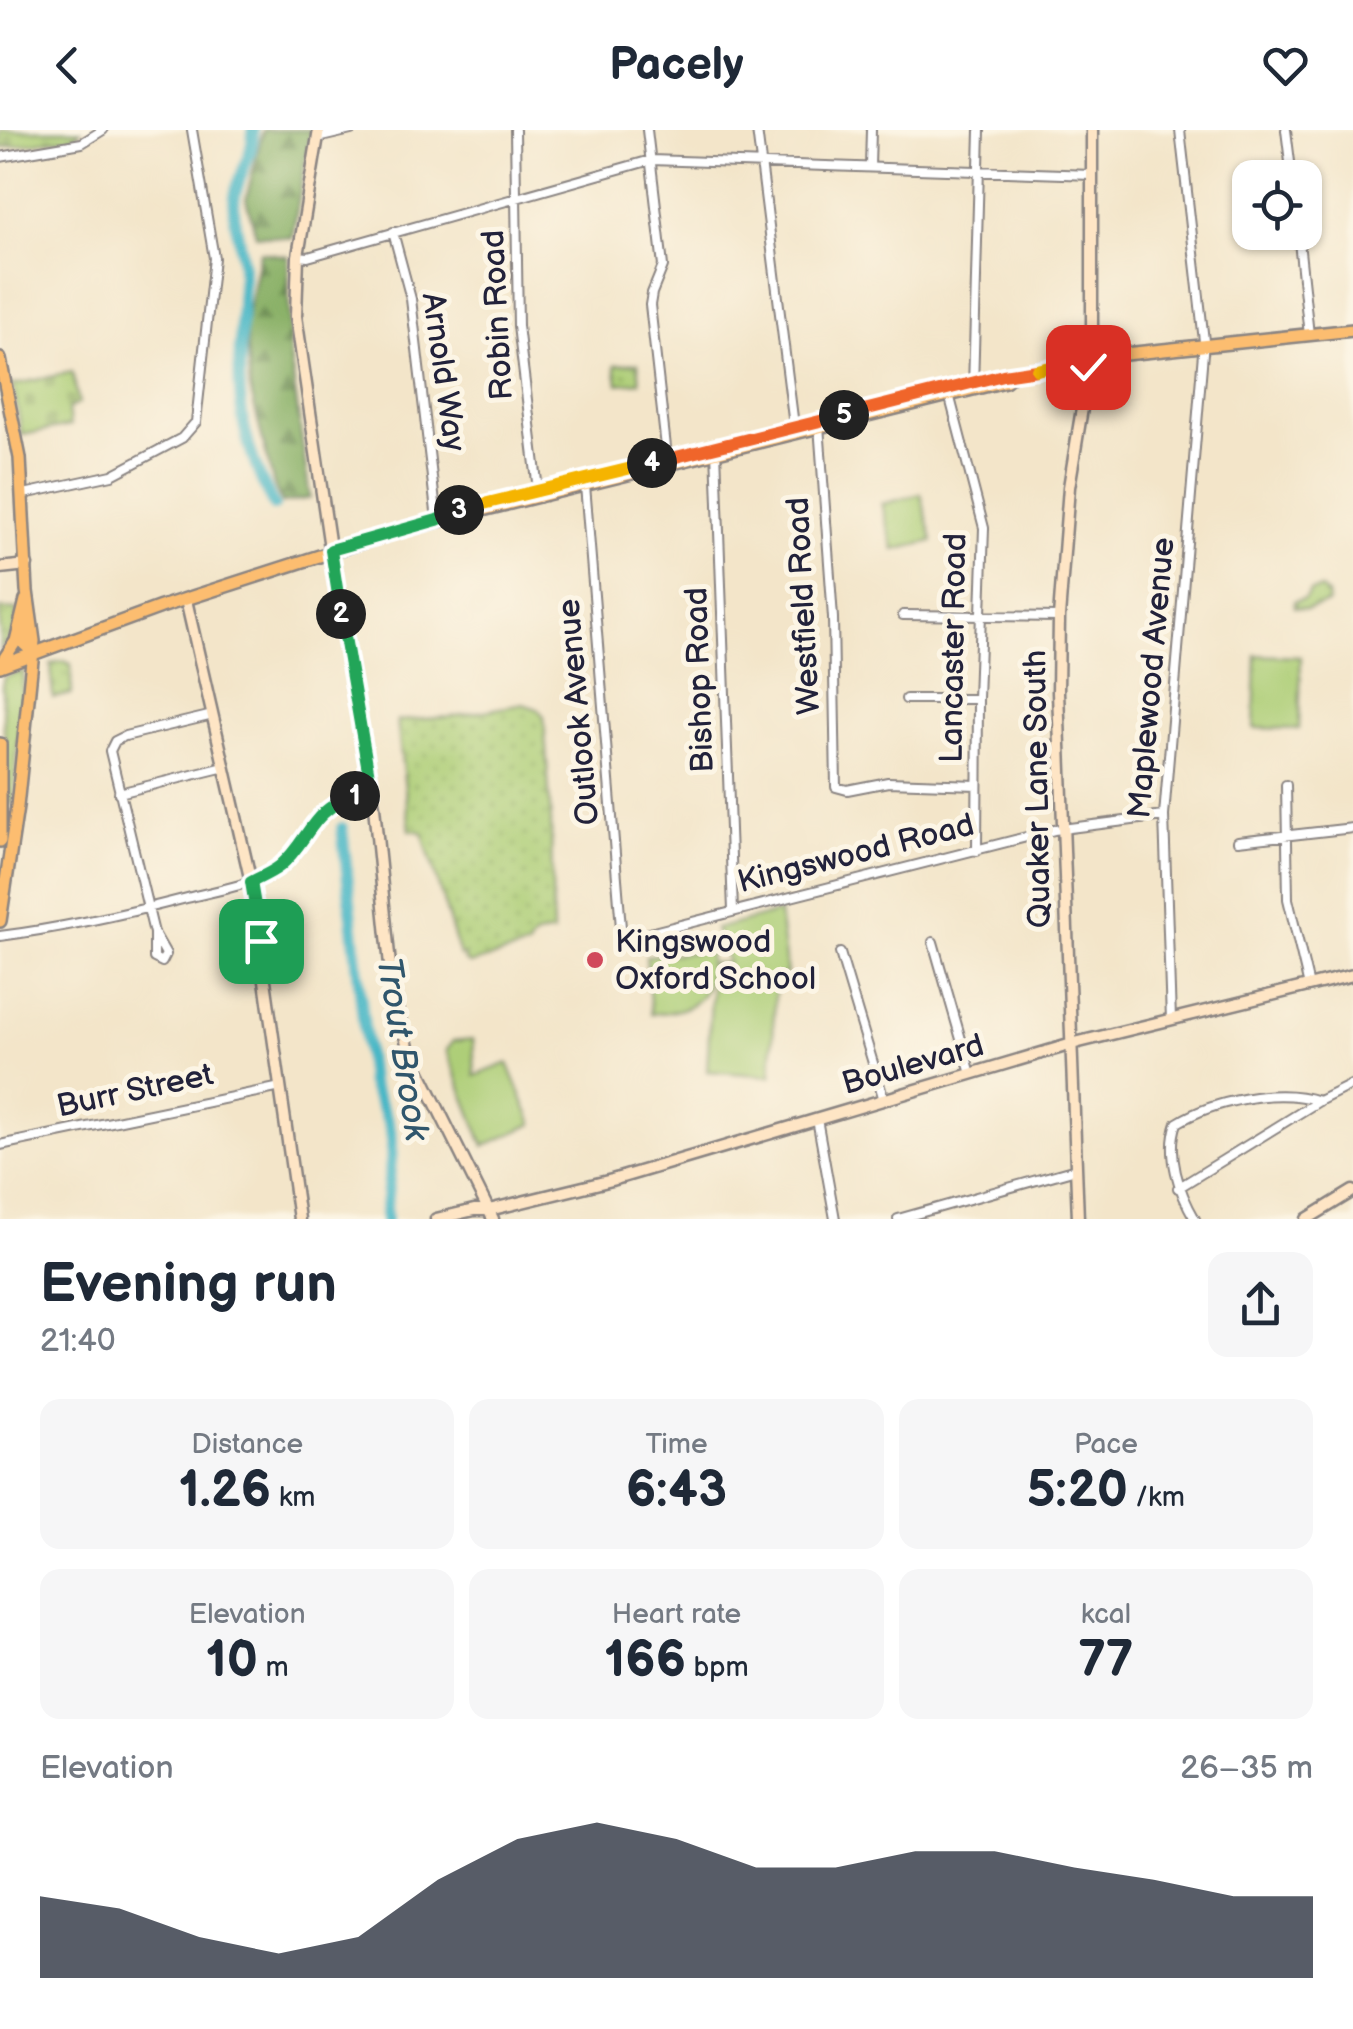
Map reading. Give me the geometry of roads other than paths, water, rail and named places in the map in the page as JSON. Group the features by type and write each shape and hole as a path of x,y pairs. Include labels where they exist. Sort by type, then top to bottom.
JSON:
{"main road":[{"name":"Quaker Lane South","path":"1078,1219 1058,710 1059,616 1069,487 1093,325 1092,130"},
{"path":"318,134 298,256 297,332 372,793 393,995 402,1033 491,1215"},
{"path":"0,666 331,550 437,520 450,512 516,500 1090,358 1353,327"},
{"path":"0,359 20,452 34,653 18,807 0,921"},
{"path":"0,568 26,565"},
{"path":"0,666 16,641 27,591"},
{"path":"186,600 251,882 299,1219"},
{"path":"0,744 0,842"},
{"name":"Boulevard","path":"479,1219 1071,1045 1353,975"},
{"path":"1313,1217 1353,1191"},
{"name":"Boulevard","path":"436,1219 474,1210 491,1215"}],"street":[{"path":"0,157 82,144 103,130"},
{"path":"24,494 112,475 182,438 196,422 214,258 192,130"},
{"path":"318,134 351,130"},
{"name":"Robin Road","path":"515,130 518,326 538,494"},
{"path":"647,130 663,266 650,305 668,462"},
{"path":"757,130 794,430"},
{"path":"870,166 871,130"},
{"path":"972,386 980,130"},
{"name":"Maplewood Avenue","path":"1172,1020 1164,816 1204,344 1180,130"},
{"path":"1286,130 1290,160"},
{"path":"298,256 651,160 1092,175"},
{"name":"Arnold Way","path":"393,232 411,298 437,520"},
{"path":"1300,250 1309,332"},
{"name":"Lancaster Road","path":"949,392 984,528 977,851"},
{"name":"Westfield Road","path":"819,425 833,618 836,788 888,782 976,785"},
{"name":"Bishop Road","path":"716,450 733,910"},
{"name":"Outlook Avenue","path":"585,483 622,940"},
{"path":"903,615 1059,616"},
{"path":"906,699 978,699"},
{"path":"154,934 110,755 116,740 214,715"},
{"path":"118,793 225,767"},
{"path":"1286,785 1288,899 1309,986"},
{"path":"0,936 60,928 251,882 282,864 328,808 372,793"},
{"name":"Kingswood Road","path":"622,940 1062,828 1164,816"},
{"path":"1238,841 1353,828"},
{"path":"933,942 971,1074"},
{"path":"840,953 884,1100"},
{"path":"1178,1188 1353,1084"},
{"name":"Burr Street","path":"0,1145 281,1087"},
{"path":"1195,1219 1178,1188 1174,1129 1179,1120 1255,1096 1289,1094 1319,1101"},
{"path":"817,1119 835,1219"},
{"path":"898,1219 1076,1169"}],"waterway":[{"name":"Trout Brook","path":"253,130 234,204 243,264 240,391 249,445 274,506"},
{"name":"Trout Brook","path":"342,828 370,1081 392,1140 386,1219"}],"place":[{"name":"Kingswood Oxford School","path":"595,960"}]}
